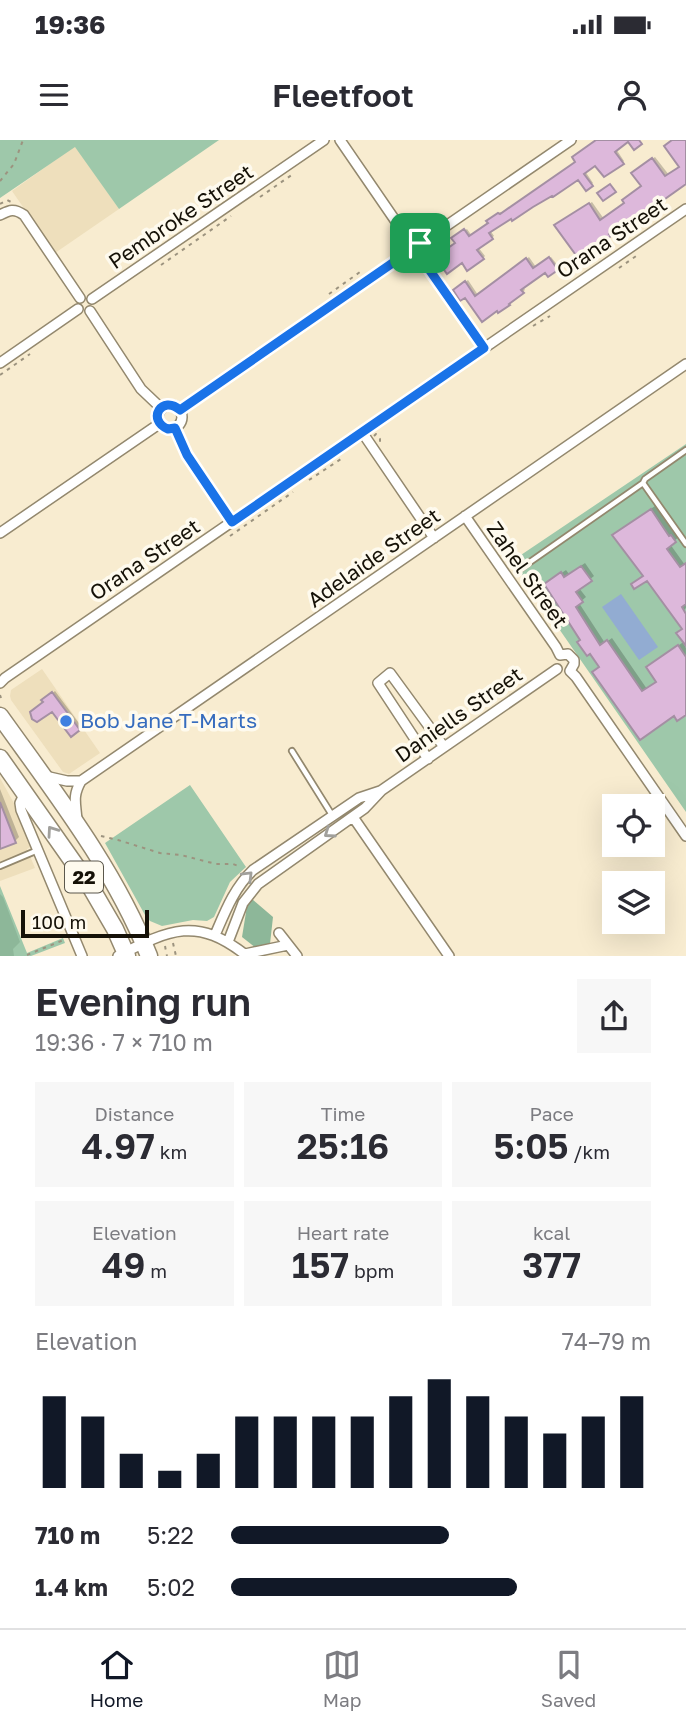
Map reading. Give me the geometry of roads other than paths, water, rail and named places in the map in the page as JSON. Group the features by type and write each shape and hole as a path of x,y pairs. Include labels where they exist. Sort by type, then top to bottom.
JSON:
{"highway":[{"name":"22","path":"0,716 77,823 104,866 147,950"},
{"name":"22","path":"0,758 90,886 115,929 124,955"}],"street":[{"name":"Pembroke Street","path":"92,299 324,140"},
{"path":"340,140 422,251 412,257 407,253"},
{"path":"407,253 407,246 571,140"},
{"path":"0,215 11,209 24,215 80,298"},
{"name":"Orana Street","path":"2,680 686,209"},
{"path":"180,410 407,253"},
{"path":"419,255 484,348"},
{"path":"78,309 77,303 85,296 92,299 94,304 90,311"},
{"path":"78,309 82,312 90,311"},
{"path":"0,363 78,309"},
{"path":"90,311 141,389 161,408"},
{"name":"Adelaide Street","path":"81,781 686,364"},
{"path":"169,404 180,410 181,421 175,428 168,429 159,424 158,413 161,408 169,404"},
{"path":"0,534 159,424"},
{"path":"175,428 187,455 232,522"},
{"path":"362,432 434,538"},
{"name":"Zahel Street","path":"465,516 560,655"},
{"path":"568,654 574,660 570,671 565,673 557,669 556,659 560,655 568,654"},
{"name":"Daniells Street","path":"228,942 243,903 258,884 365,808 382,790 557,669"},
{"path":"570,671 686,835"},
{"path":"428,758 378,683 390,673 444,747"},
{"path":"43,775 67,782 81,781 74,798 77,823"},
{"name":"Daniells Street","path":"215,935 231,898 249,874 359,798 382,790"},
{"path":"25,793 20,806 82,956"},
{"path":"353,817 449,956"},
{"path":"124,955 147,950 171,933 184,930 215,935 246,955 293,953"},
{"path":"279,933 293,953"}],"lane":[{"path":"520,569 686,450"},
{"path":"643,483 686,544"},
{"path":"292,751 333,816"},
{"path":"0,866 39,850"}],"water":[{"path":"621,594 658,647 639,660 602,607"}],"place":[{"name":"Bob Jane T-Marts","path":"66,721"}]}
